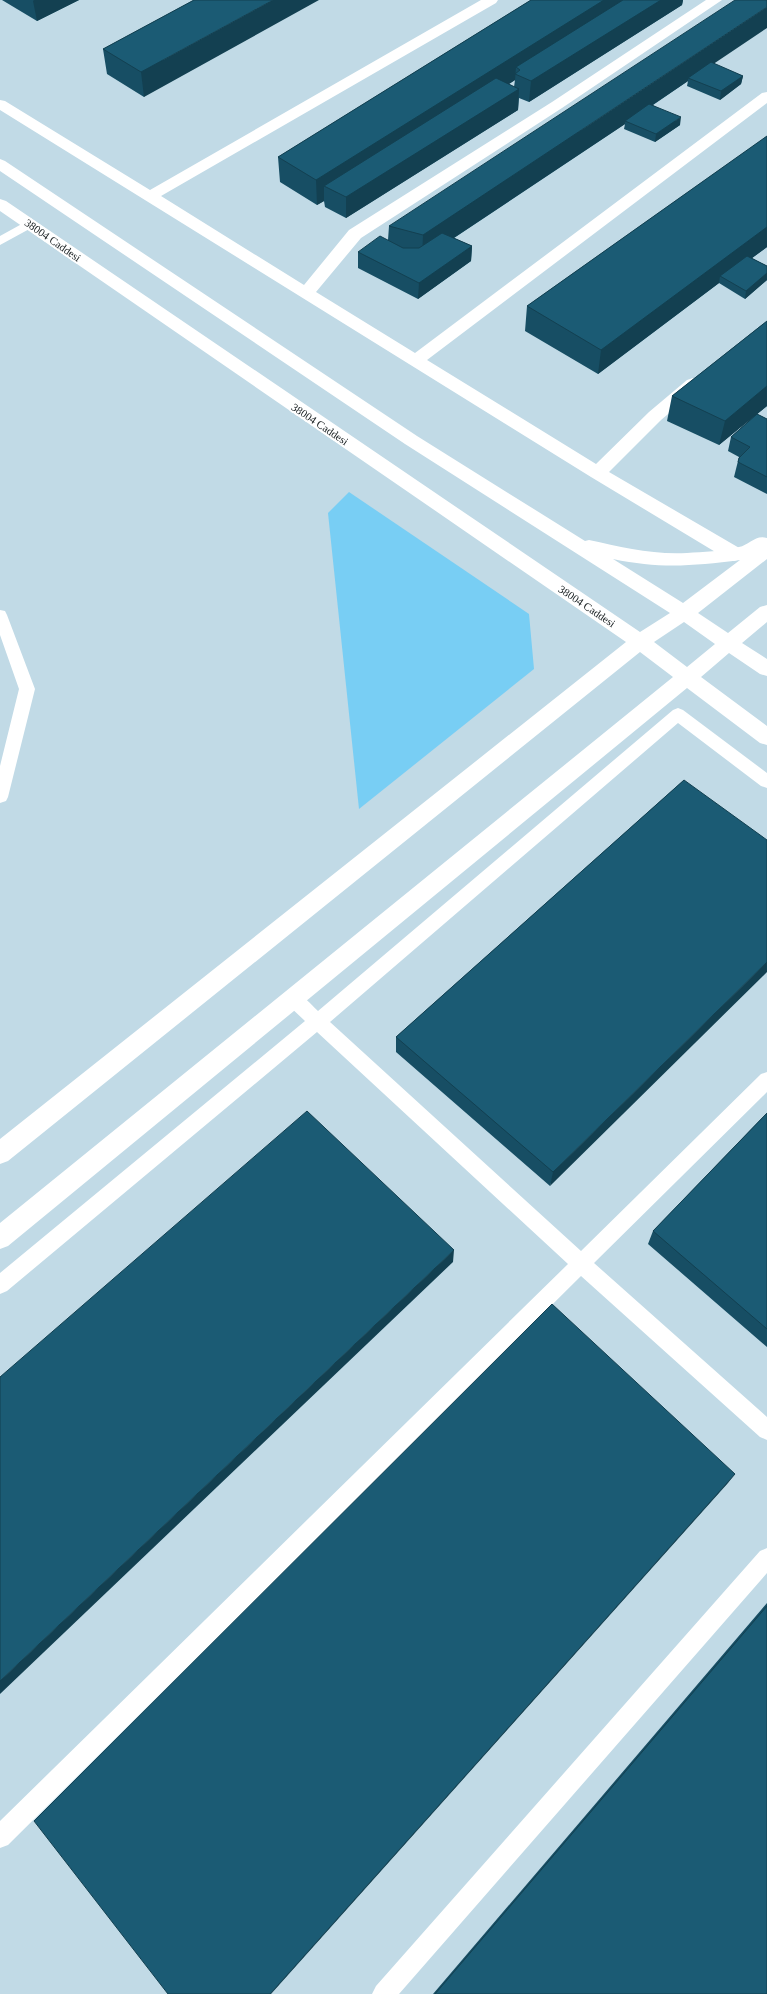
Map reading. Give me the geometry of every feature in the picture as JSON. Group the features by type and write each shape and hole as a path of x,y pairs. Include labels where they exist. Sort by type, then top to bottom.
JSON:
{"street":[{"path":"150,196 491,0"},
{"path":"306,293 355,234 557,105 715,0"},
{"path":"416,360 767,96"},
{"path":"0,104 597,473 734,554"},
{"name":"38004 Caddesi","path":"0,164 46,216 640,642 767,737"},
{"name":"38004 Caddesi","path":"0,204 46,216 411,440 684,613 767,669"},
{"path":"597,473 655,416 708,372"},
{"path":"571,542 639,558 686,560 744,553 767,540"},
{"path":"0,1153 640,642 684,613 767,549"},
{"path":"0,1238 767,612"}],"lane":[{"path":"0,241 46,216"},
{"path":"0,615 27,688 0,796"},
{"path":"0,1285 317,1022 678,714 767,782"},
{"path":"293,999 580,1263 767,1430"},
{"path":"0,1837 767,1080"},
{"path":"384,1994 767,1558"}],"shaded area":[{"path":"0,0 767,0 767,1994 0,1994"},
{"path":"349,492 529,614 534,669 359,809 328,513"}],"building":[{"path":"194,0 273,0 141,72 103,49"},
{"path":"531,0 604,0 316,180 278,157"},
{"path":"623,0 661,0 531,81 515,74 520,70 516,67"},
{"path":"735,0 767,0 767,7 423,235 389,226"},
{"path":"711,62 743,76 721,91 688,78"},
{"path":"496,78 519,89 346,197 324,186"},
{"path":"649,104 681,117 656,134 625,121"},
{"path":"767,136 767,227 601,350 527,306"},
{"path":"442,233 472,246 419,283 358,252 380,236 403,248 419,248"},
{"path":"747,256 767,266 767,273 746,291 720,276"},
{"path":"767,321 767,386 725,421 672,396"},
{"path":"757,414 767,419 767,477 738,462 739,458 750,447 731,437"},
{"path":"684,780 767,840 767,962 553,1172 396,1037"},
{"path":"307,1111 454,1250 0,1681 0,1377"},
{"path":"767,1113 767,1329 653,1231"},
{"path":"552,1304 735,1474 270,1994 168,1994 34,1821"},
{"path":"767,1606 767,1994 435,1994"}]}
